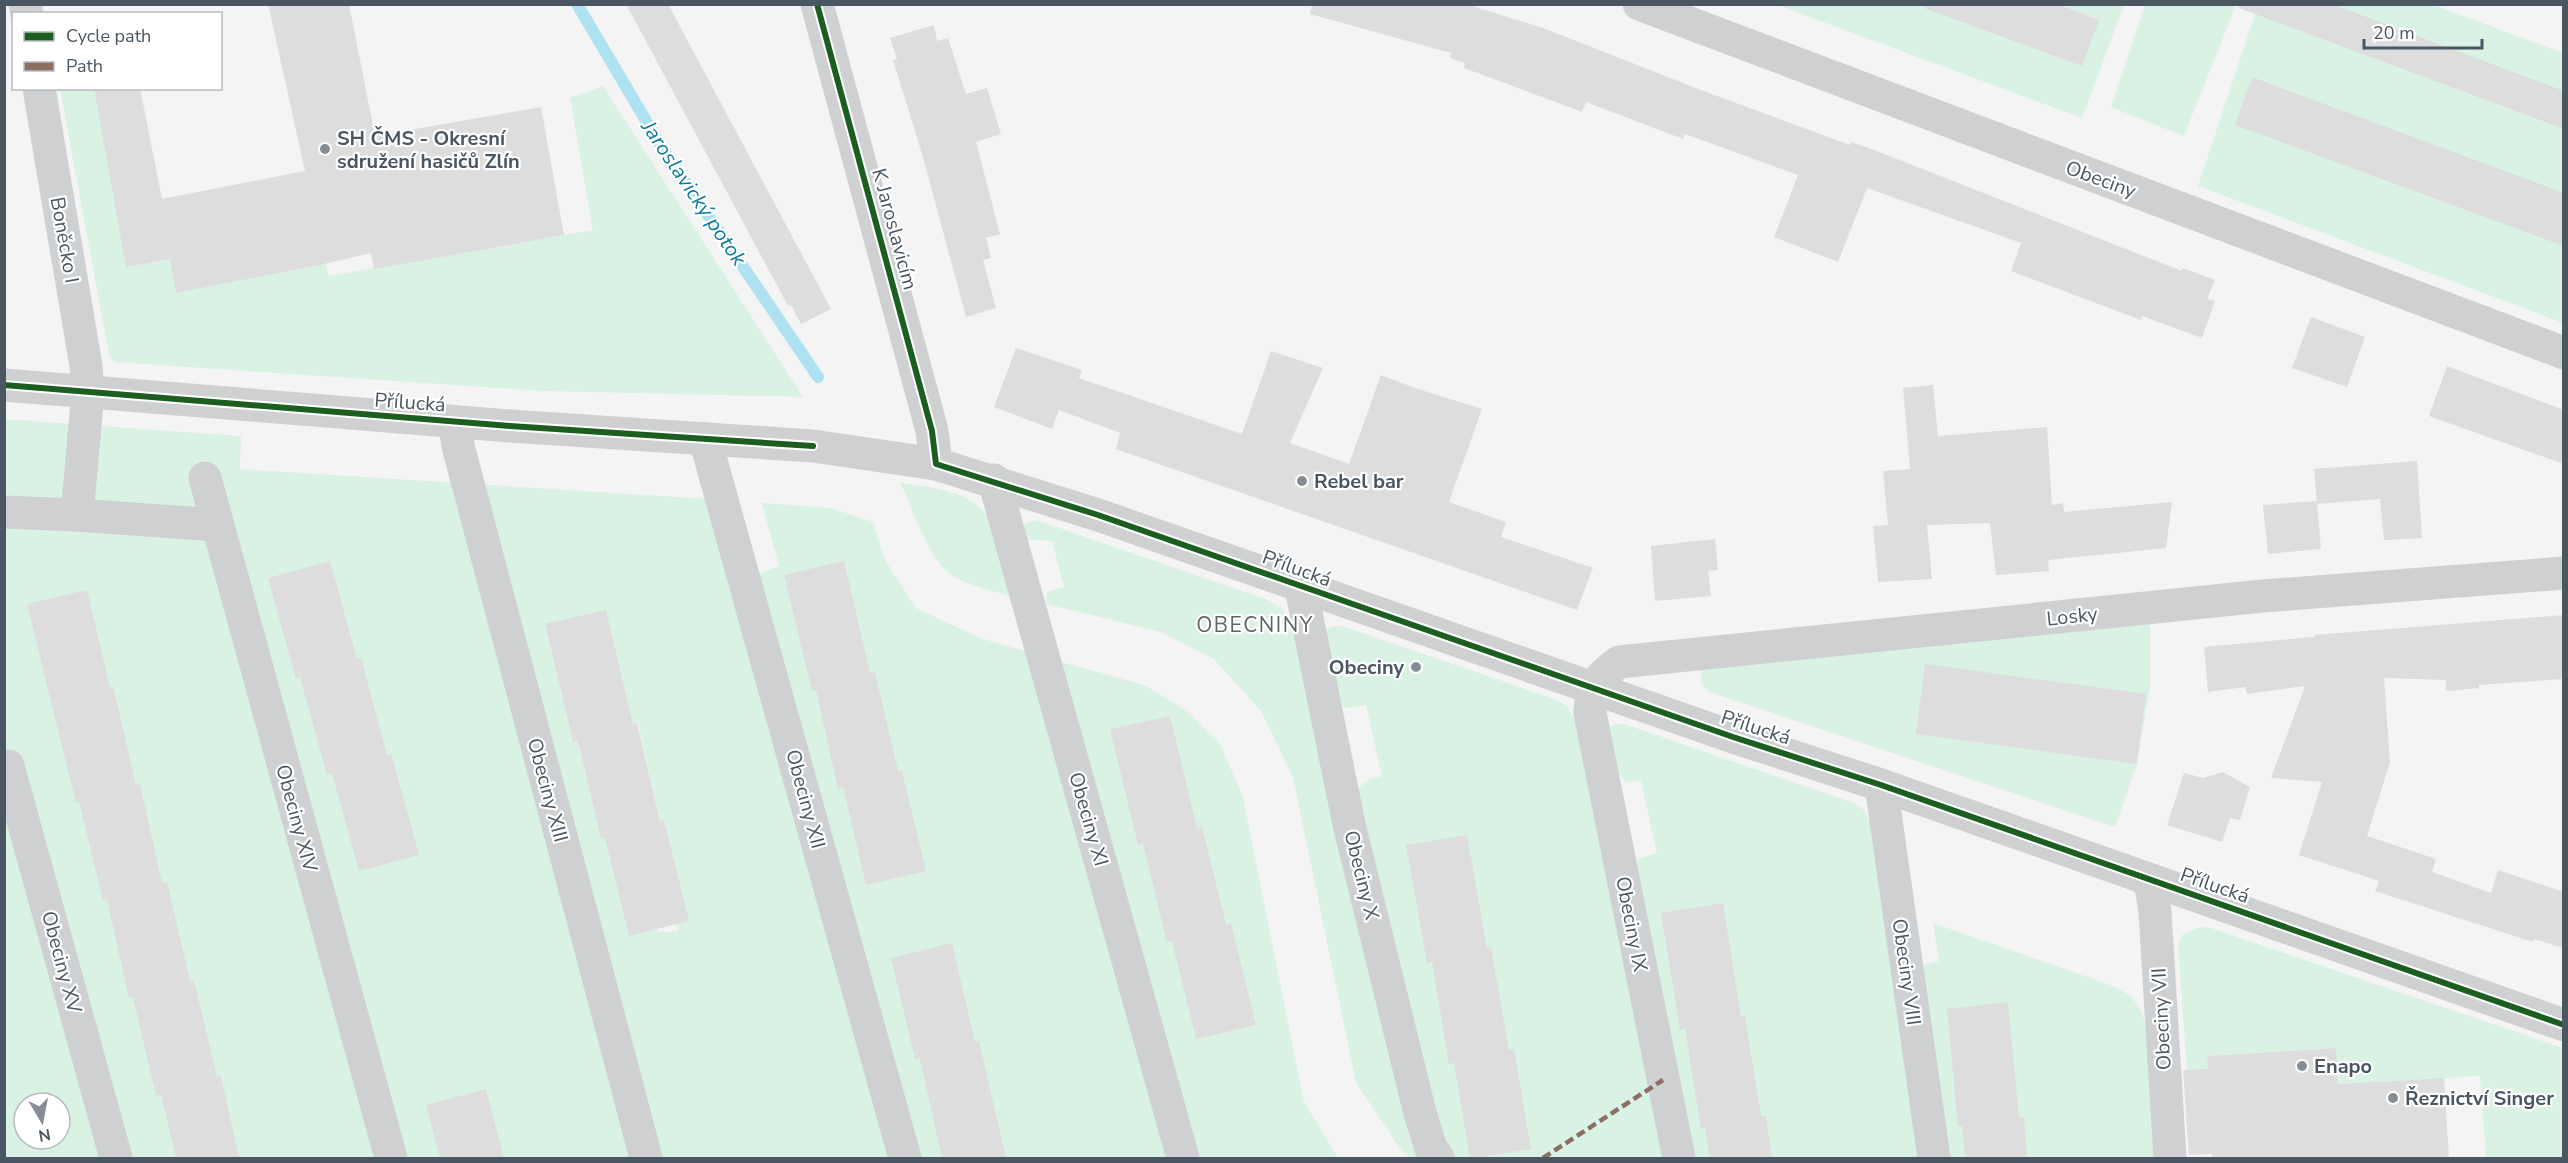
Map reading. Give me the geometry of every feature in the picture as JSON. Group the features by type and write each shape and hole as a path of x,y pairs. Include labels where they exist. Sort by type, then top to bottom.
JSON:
{"street":[{"name":"K Jaroslavicím","path":"817,4 932,430 936,464"},
{"name":"Obeciny","path":"1639,4 2564,353"},
{"name":"Boněcko I","path":"39,90 86,366 87,392 77,515"},
{"name":"Přílucká","path":"4,385 454,422 813,446 936,464 994,480 1109,519 1301,588 1881,785 2564,1025"},
{"name":"Obeciny XIII","path":"454,422 461,458 646,1158"},
{"name":"Obeciny XII","path":"705,439 905,1158"},
{"name":"Obeciny XIV","path":"204,478 391,1158"},
{"name":"Obeciny XI","path":"994,480 1183,1158"},
{"path":"4,512 216,525"},
{"name":"Losky","path":"1592,688 1604,672 1619,662 2263,596 2564,573"},
{"name":"Obeciny X","path":"1301,588 1349,824 1420,1113 1431,1148 1438,1158"},
{"name":"Obeciny IX","path":"1592,688 1590,713 1679,1158"},
{"name":"Obeciny XV","path":"8,766 116,1158"},
{"name":"Obeciny VIII","path":"1881,785 1934,1158"},
{"name":"Obeciny VII","path":"2150,880 2155,912 2170,1158"}],"green space":[{"path":"1777,5 2124,5 2082,118"},
{"path":"2145,5 2236,5 2184,136 2111,107"},
{"path":"2258,5 2434,5 2563,53 2563,323 2198,186"},
{"path":"603,86 803,397 543,391 114,362 109,355 60,90 94,90 171,258 325,263 329,276 593,230 570,98"},
{"path":"4,419 241,436 240,469 709,499 893,1158 5,1158","holes":["606,610 633,724 638,723 660,821 663,820 688,921 676,924 678,931 658,932 658,929 629,935 605,838 601,838 578,741 573,742 545,625"]},
{"path":"900,482 949,492 976,504 991,522 997,534 1017,597 968,583 944,569 925,539"},
{"path":"762,503 831,508 873,522 885,560 916,608 980,638 1032,653 1177,1158 918,1158 757,574 779,566"},
{"path":"1036,520 1268,600 1281,608 1294,624 1429,1158 1410,1158 1402,1151 1356,1083 1293,777 1261,711 1214,659 1161,632 1046,604 1047,592 1064,587 1052,541 1027,540 1020,526"},
{"path":"2150,624 2150,685 2137,764 2115,827 1709,692 1702,684 1701,678 1703,668"},
{"path":"1334,626 1342,626 1557,700 1567,706 1578,726 1671,1158 1454,1158 1434,1127 1358,788 1370,779 1382,776 1366,705 1347,708 1341,705 1321,631"},
{"path":"1054,660 1144,685 1185,710 1219,742 1243,797 1304,1102 1338,1158 1196,1158"},
{"path":"1616,724 1624,724 1854,803 1865,811 1872,825 1923,1158 1689,1158 1633,864 1638,859 1657,853 1641,781 1627,782 1616,772 1607,729"},
{"path":"1933,923 2116,987 2134,1001 2144,1018 2148,1033 2155,1158 1945,1158 1920,966 1939,961"},
{"path":"2201,927 2211,928 2563,1048 2563,1158 2486,1158 2480,1076 2338,1084 2335,1048 2207,1056 2208,1071 2187,1070 2178,944 2183,934"}],"building":[{"path":"268,4 349,4 375,136 541,107 564,235 374,269 371,253 176,293 170,259 126,267 94,90 140,90 162,199 305,171"},
{"path":"626,4 668,4 831,309 801,324 791,305 788,306"},
{"path":"1312,4 1466,4 1543,28 1850,145 1851,142 1869,148 2182,271 2183,268 2215,280 2207,299 2215,301 2202,338 2142,316 2141,320 2011,271 2021,243 1867,188 1838,262 1774,237 1798,175 1685,134 1683,139 1586,102 1582,112 1464,68 1465,63 1450,58 1451,53 1310,14"},
{"path":"1925,4 2057,4 2099,20 2082,66 1924,8"},
{"path":"2240,4 2332,4 2564,91 2564,129 2239,8"},
{"path":"934,25 937,41 948,38 966,94 987,88 1001,134 976,142 1000,234 986,238 991,258 983,260 996,308 966,317 923,157 893,60 897,59 890,38"},
{"path":"2252,77 2564,193 2564,246 2235,125"},
{"path":"2311,317 2365,337 2347,387 2292,368"},
{"path":"1016,348 1082,370 1079,378 1242,434 1271,351 1323,368 1290,443 1349,464 1381,375 1482,409 1449,502 1506,522 1501,537 1593,568 1577,610 1116,449 1120,433 1059,410 1052,429 994,407"},
{"path":"2447,366 2564,410 2564,464 2429,416"},
{"path":"1933,385 1938,436 2047,427 2052,505 2063,503 2064,512 2172,502 2166,548 2048,560 2049,571 1996,575 1990,523 1927,525 1932,579 1878,582 1873,526 1888,525 1883,471 1910,469 1903,388"},
{"path":"2417,461 2422,538 2384,540 2380,499 2317,504 2314,469"},
{"path":"2317,501 2321,549 2268,554 2263,505"},
{"path":"1715,539 1718,570 1708,571 1711,596 1655,601 1651,546"},
{"path":"330,561 357,659 361,658 387,755 391,753 419,855 359,871 332,773 327,775 300,677 296,679 268,578"},
{"path":"844,561 870,673 875,672 898,771 902,771 926,871 866,885 843,787 838,789 816,690 812,691 784,575"},
{"path":"87,590 110,688 113,686 136,785 140,784 162,883 167,882 190,981 194,980 217,1077 221,1076 239,1158 176,1158 161,1094 156,1096 133,997 129,998 107,900 103,900 79,802 76,803 27,604"},
{"path":"606,610 633,724 637,723 660,821 664,820 689,921 629,936 605,838 601,839 578,741 573,742 545,624"},
{"path":"2564,615 2564,679 2479,685 2479,688 2446,691 2446,680 2384,678 2390,762 2367,836 2436,859 2432,872 2491,893 2498,870 2564,892 2564,948 2534,939 2533,942 2375,891 2379,881 2299,855 2322,782 2271,778 2305,686 2247,694 2245,687 2208,692 2204,647 2314,637 2314,635"},
{"path":"1925,664 2146,694 2137,764 1916,734"},
{"path":"1170,716 1197,828 1202,827 1226,924 1231,923 1256,1025 1196,1039 1172,941 1167,942 1143,844 1138,845 1110,729"},
{"path":"2223,772 2250,787 2240,820 2230,818 2222,842 2167,825 2184,773 2203,778"},
{"path":"1467,835 1487,949 1491,948 1509,1050 1514,1049 1531,1149 1477,1158 1470,1158 1454,1063 1449,1064 1432,962 1427,963 1406,845"},
{"path":"1723,903 1741,1017 1745,1016 1761,1116 1766,1116 1772,1158 1710,1158 1705,1128 1701,1129 1685,1029 1680,1030 1661,913"},
{"path":"952,943 975,1042 979,1041 1006,1158 942,1158 920,1059 915,1059 891,958"},
{"path":"2008,1002 2019,1118 2024,1117 2027,1158 1965,1158 1962,1126 1958,1126 1947,1009"},
{"path":"2336,1048 2338,1084 2444,1078 2449,1158 2213,1158 2212,1154 2189,1155 2183,1070 2208,1069 2207,1056"},
{"path":"486,1089 504,1158 440,1158 426,1105"}],"waterway":[{"name":"Jaroslavický potok","path":"577,4 661,146 818,377"}],"marked path":[{"path":"1543,1158 1663,1080"}],"cycle path":[{"path":"817,4 932,431 936,464 1098,515 1733,737 1881,785 2564,1025"},
{"path":"4,385 510,426 813,446"}],"place":[{"name":"SH ČMS - Okresní sdružení hasičů Zlín","path":"325,149"},
{"name":"Rebel bar","path":"1302,481"},
{"name":"Obeciny","path":"1416,667"},
{"name":"Enapo","path":"2302,1066"},
{"name":"Řeznictví Singer","path":"2393,1098"}],"district":[{"name":"OBECNINY","path":"1255,625"}]}
